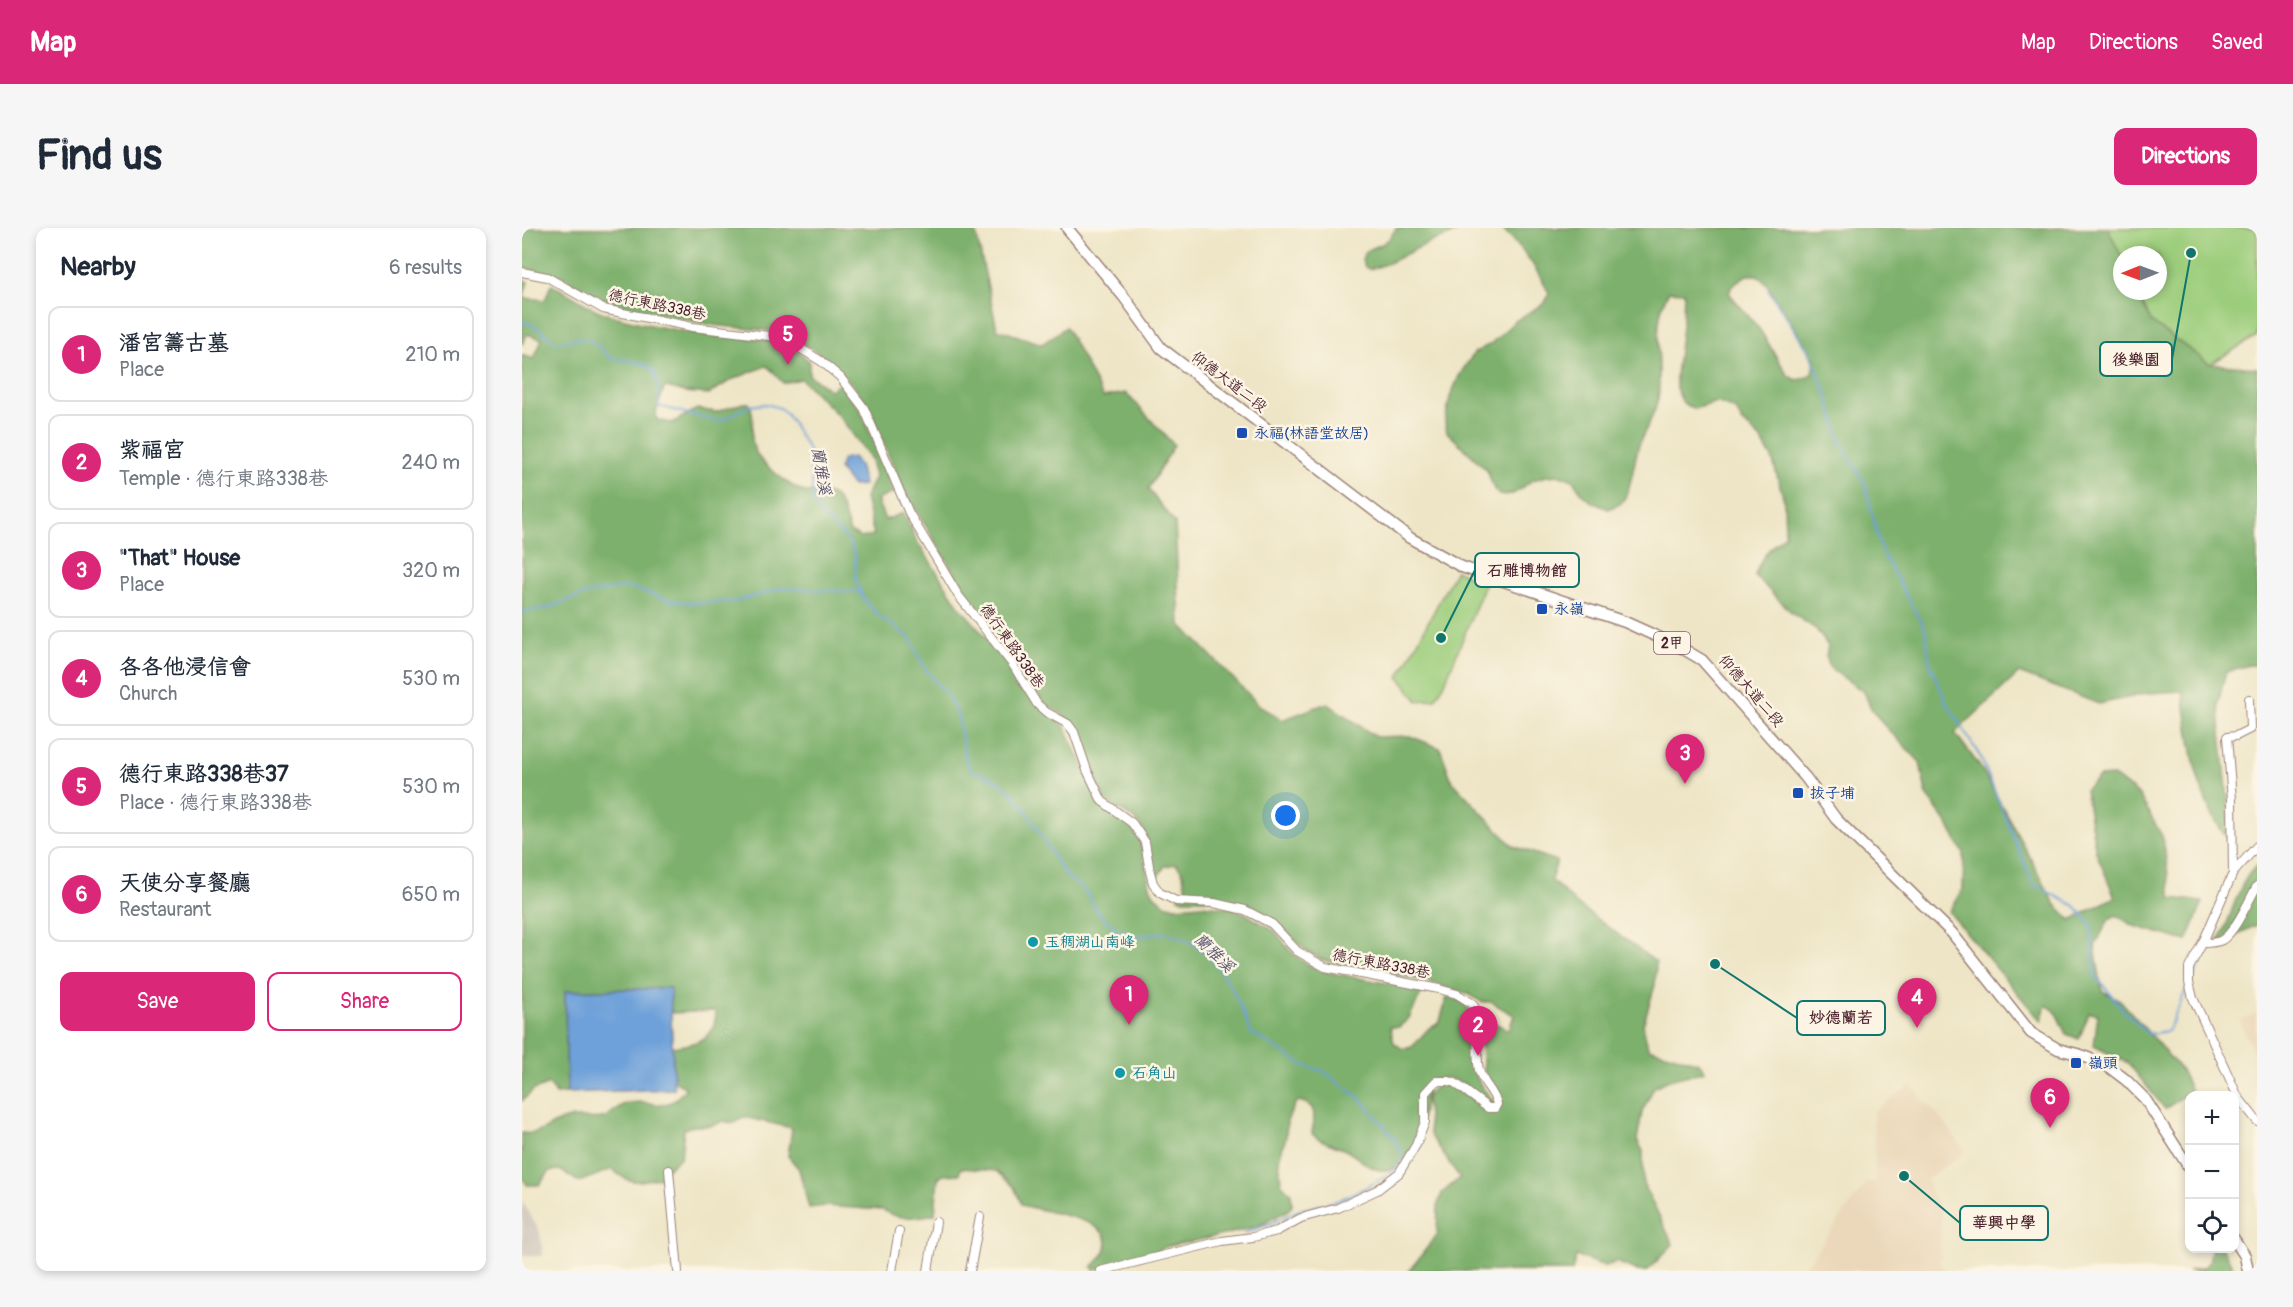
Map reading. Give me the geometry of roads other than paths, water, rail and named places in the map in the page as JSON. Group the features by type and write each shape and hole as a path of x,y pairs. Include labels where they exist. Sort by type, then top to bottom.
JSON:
{"main road":[{"name":"仰德大道二段","path":"1067,228 1124,297 1161,348 1410,538 1462,567 1625,622 1680,647 1702,660 1806,778 1836,819 1952,933 2031,1033 2058,1049 2081,1055 2109,1067 2126,1080 2145,1099 2185,1161"},
{"path":"2239,1246 2245,1256 2248,1271"}],"street":[{"name":"德行東路338巷","path":"522,272 547,277 603,309 693,327 777,337 790,342 821,361 840,377 864,408 909,513 958,595 1013,665 1036,704 1068,723 1074,732 1087,770 1102,801 1132,823 1145,842 1153,884 1160,893 1176,901 1214,903 1245,910 1272,924 1297,951 1325,967 1439,989 1457,994 1473,1004 1478,1018 1478,1068 1496,1099 1497,1106 1493,1109 1488,1108 1461,1086 1449,1081 1436,1082 1425,1093 1425,1122 1416,1145 1399,1173 1377,1190 1338,1208 1301,1218 1277,1231 1222,1241 1100,1271"},
{"path":"2233,873 2232,809 2227,737 2236,736 2250,729 2249,699"},
{"path":"2257,846 2233,873 2203,943 2189,968 2189,982 2193,998 2238,1097 2257,1121"},
{"path":"2203,943 2212,943 2227,935 2257,886"},
{"path":"669,1170 678,1271"},
{"path":"970,1271 980,1217"},
{"path":"928,1271 936,1222"},
{"path":"892,1271 899,1231"}],"water":[{"path":"853,457 859,465 864,485 852,486 839,469 843,459"},
{"path":"670,988 674,1089 567,1093 565,991"}],"waterway":[{"path":"1768,289 1810,353 1826,392 1841,442 1865,484 1881,550 1926,631 1929,661 1946,702 1981,758 2033,884 2075,906 2091,924 2095,975 2124,1011 2148,1034 2168,1031 2187,988"},
{"name":"蘭雅溪","path":"522,322 538,328 558,343 574,339 587,340 593,342 610,358 649,367 657,380 658,406 717,421 748,406 766,404 780,408 788,416 808,449 813,502 823,516 848,540 855,555 856,581 864,600 879,616 909,637 925,669 947,695 958,716 966,761 972,771 988,776 1013,794 1030,817 1063,872 1084,890 1097,911 1108,921 1118,929 1136,936 1160,933 1178,936 1193,944 1207,955 1229,984 1250,1032 1305,1066 1323,1071 1361,1099 1395,1139 1401,1152 1402,1162 1390,1174 1337,1201 1300,1210 1244,1233"},
{"name":"蘭雅溪","path":"522,612 547,608 585,594 628,587 669,600 694,603 737,601 782,588 860,592"},
{"path":"2193,978 2205,953 2221,944"}],"place":[{"name":"後樂園","path":"2191,253"},
{"name":"德行東路338巷37","path":"788,365"},
{"name":"永福(林語堂故居)","path":"1242,433"},
{"name":"永嶺","path":"1542,609"},
{"name":"石雕博物館","path":"1441,638"},
{"name":"\"That\" House","path":"1685,784"},
{"name":"拔子埔","path":"1798,793"},
{"name":"玉稠湖山南峰","path":"1033,942"},
{"name":"妙德蘭若","path":"1715,964"},
{"name":"潘宮籌古墓","path":"1129,1025"},
{"name":"各各他浸信會","path":"1917,1028"},
{"name":"紫福宮","path":"1478,1056"},
{"name":"嶺頭","path":"2076,1063"},
{"name":"石角山","path":"1120,1073"},
{"name":"天使分享餐廳","path":"2050,1128"},
{"name":"華興中學","path":"1904,1176"}]}
